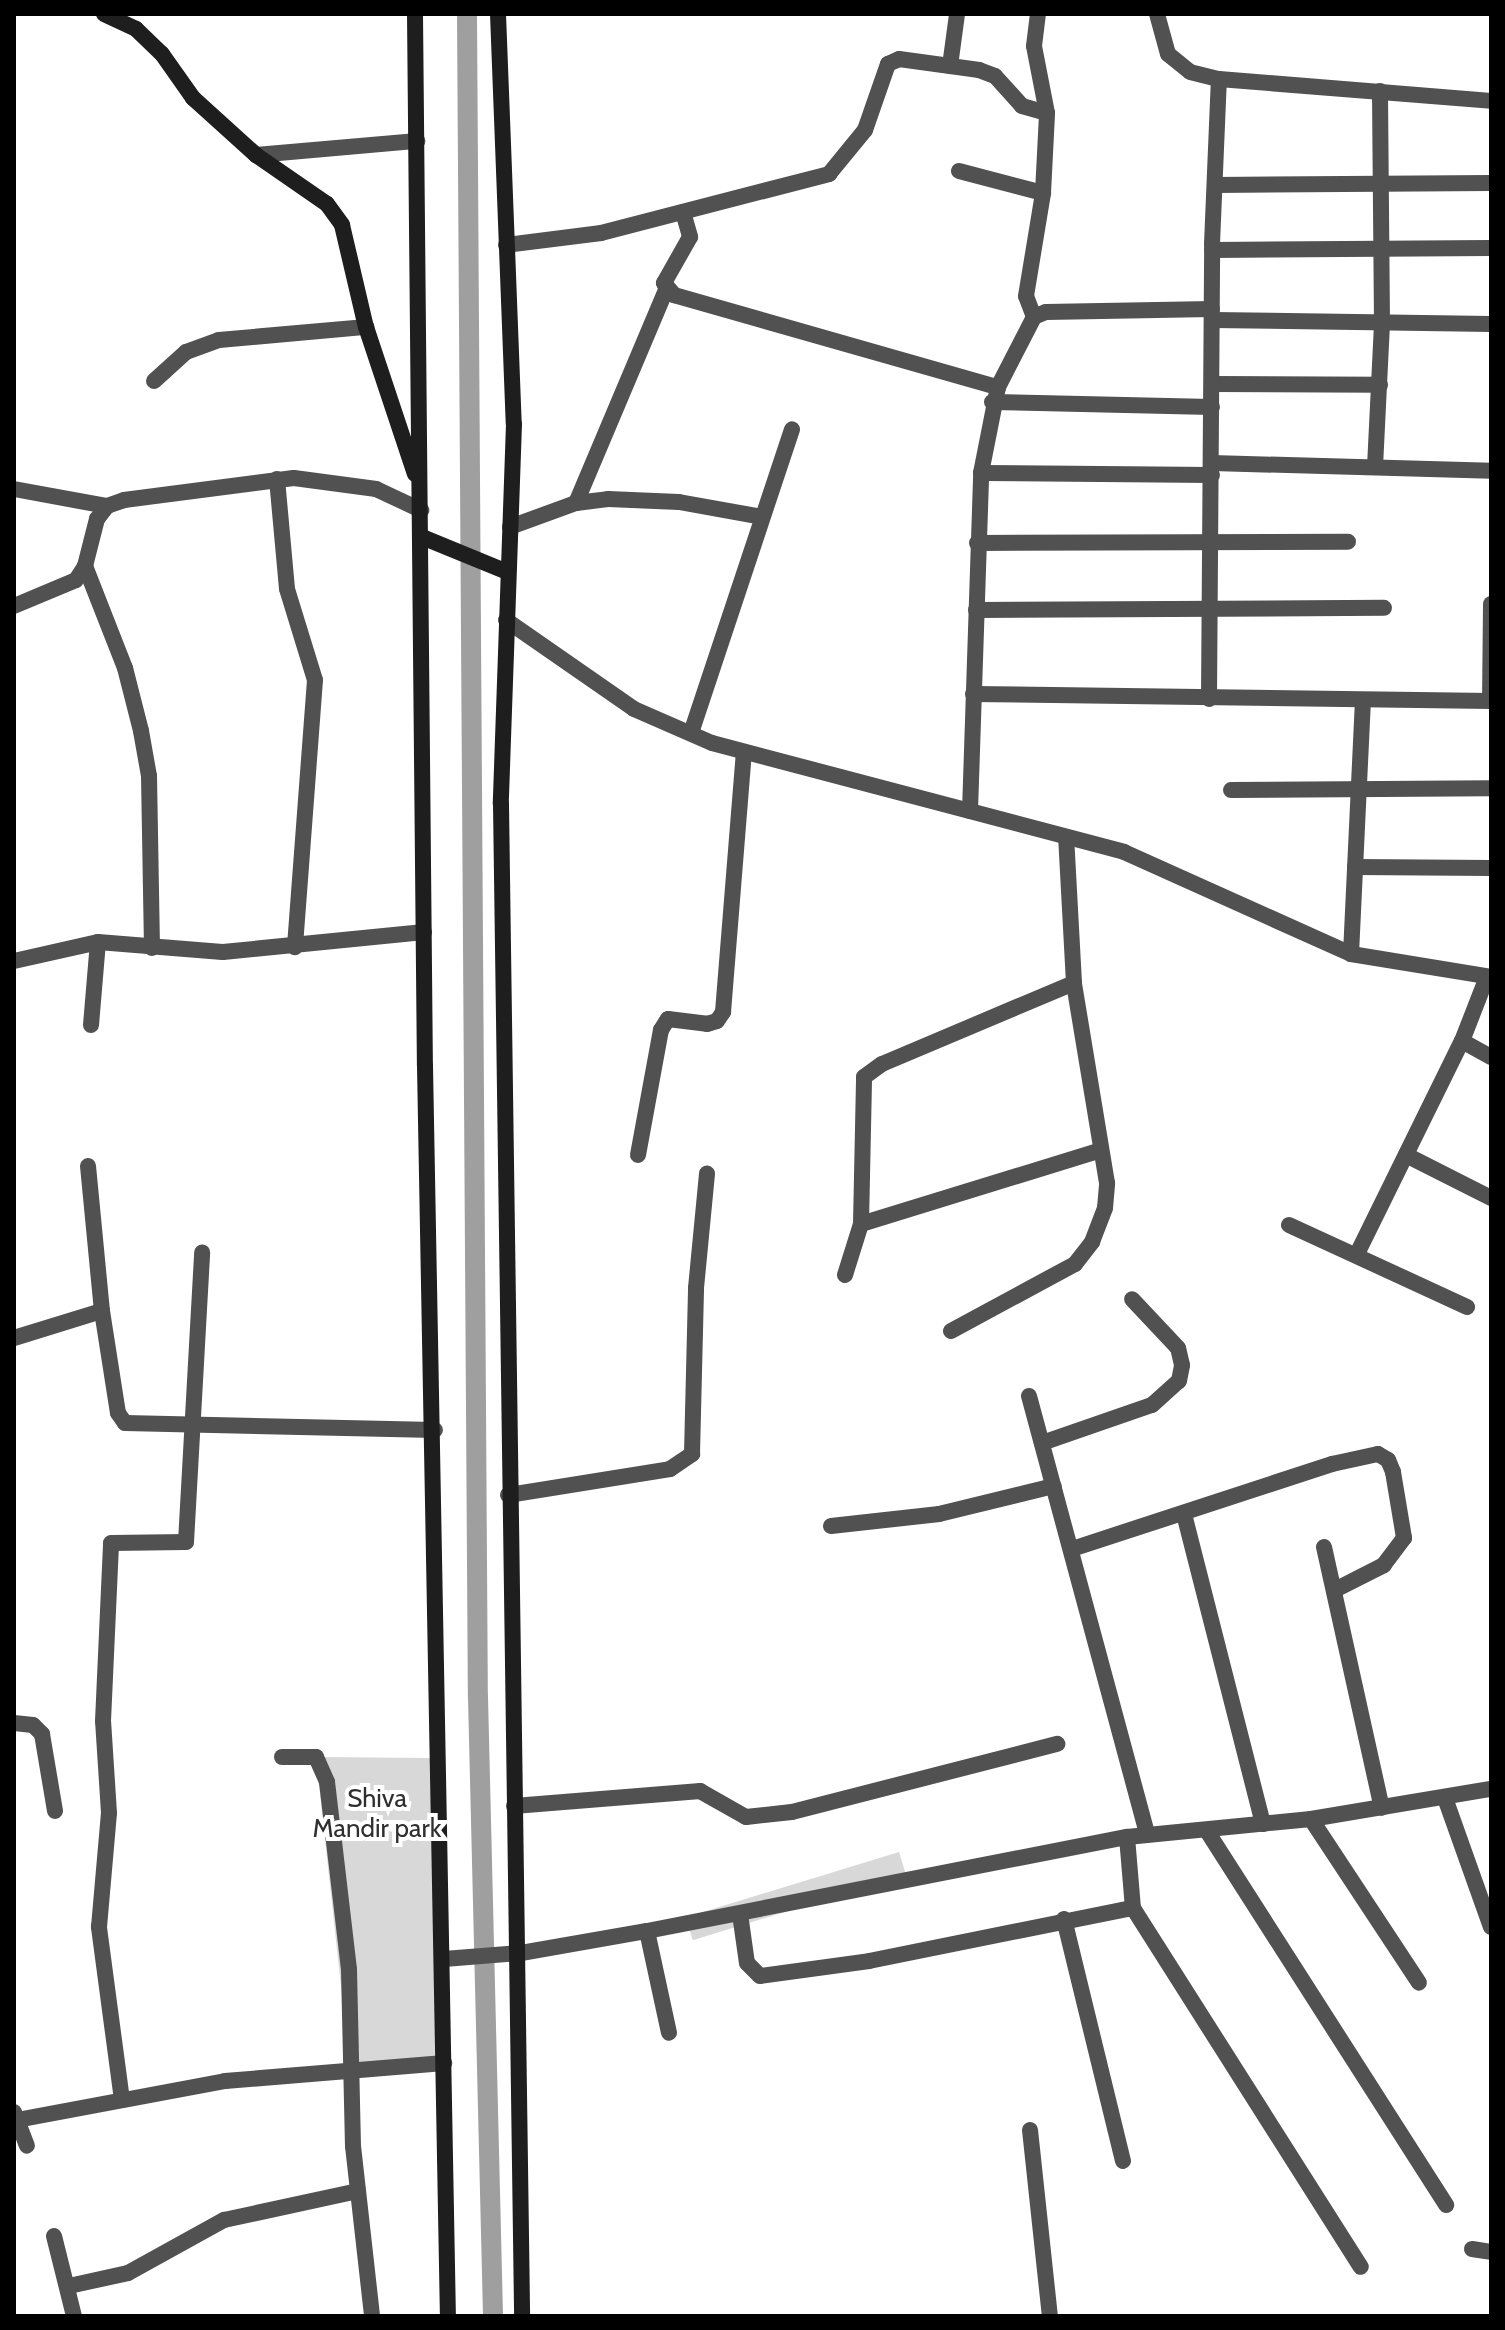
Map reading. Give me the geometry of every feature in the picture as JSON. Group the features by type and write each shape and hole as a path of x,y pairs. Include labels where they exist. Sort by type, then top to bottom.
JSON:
{"street":[{"path":"106,14 136,29 162,54 193,98 256,155 305,185 342,225 366,327 421,491"},
{"path":"415,14 424,932 445,1959 448,2316"},
{"path":"498,14 514,424 510,527 500,569 506,620 501,804 509,1110 508,1495 520,1953 522,2316"},
{"path":"950,66 957,14"},
{"path":"970,811 981,473 995,395 1034,317 1026,296 1043,193 1047,113 1034,46 1038,14"},
{"path":"1157,14 1168,54 1190,72 1219,79 1491,101"},
{"path":"506,245 601,233 829,174 865,130 888,64 899,59 995,76 1022,106 1047,113"},
{"path":"1209,699 1212,250 1219,79"},
{"path":"1375,467 1382,323 1380,91"},
{"path":"256,155 417,141"},
{"path":"959,171 1043,193"},
{"path":"1215,185 1491,183"},
{"path":"576,503 666,290 667,275 690,237 683,212"},
{"path":"1212,250 1491,248"},
{"path":"666,290 995,395 1212,407"},
{"path":"1034,317 1062,310 1382,323 1491,324"},
{"path":"154,381 186,352 219,340 366,327"},
{"path":"1213,384 1380,385"},
{"path":"691,733 792,429"},
{"path":"981,473 1375,467 1491,471"},
{"path":"14,489 107,506 277,479 340,481 376,489 421,510"},
{"path":"277,479 287,589 315,680 295,947"},
{"path":"510,527 576,503 679,502 762,517"},
{"path":"14,606 76,580 85,566 97,519 107,506"},
{"path":"422,537 500,569"},
{"path":"977,543 1348,542"},
{"path":"85,566 125,668 149,776 152,948"},
{"path":"973,694 1490,701 1491,604"},
{"path":"976,610 1384,608"},
{"path":"506,620 634,709 744,753 1124,852 1351,954 1489,977 1462,1041 1357,1254"},
{"path":"1351,954 1363,701"},
{"path":"638,1155 661,1030 668,1019 707,1024 717,1021 723,1012 744,753"},
{"path":"1231,790 1491,788"},
{"path":"951,1331 1075,1264 1092,1242 1105,1208 1101,1150 1074,983 1066,837"},
{"path":"1355,867 1491,868"},
{"path":"14,961 98,942 223,952 424,932"},
{"path":"91,1025 98,942"},
{"path":"845,1275 861,1224 864,1077 882,1064 1074,983"},
{"path":"1462,1041 1491,1057"},
{"path":"861,1224 1101,1150"},
{"path":"1406,1155 1491,1198"},
{"path":"88,1166 102,1311 118,1413 125,1423 435,1430"},
{"path":"508,1495 659,1472 684,1463 692,1454 696,1288 707,1174"},
{"path":"1289,1225 1467,1307"},
{"path":"122,2100 99,1927 109,1813 103,1721 111,1543 186,1542 189,1425 202,1252"},
{"path":"1042,1443 1152,1405 1179,1381 1182,1365 1178,1348 1132,1299"},
{"path":"14,1338 102,1311"},
{"path":"1029,1396 1147,1834"},
{"path":"1072,1549 1332,1464 1378,1454 1388,1460 1393,1472 1404,1538 1384,1565 1335,1590"},
{"path":"831,1526 939,1514 1054,1486"},
{"path":"1184,1514 1263,1824"},
{"path":"1324,1547 1382,1808"},
{"path":"14,1723 33,1725 42,1734 55,1811"},
{"path":"514,1806 700,1791 746,1817 792,1812 1057,1744"},
{"path":"282,1757 316,1757 327,1782 349,1970 350,2069 358,2191 372,2316"},
{"path":"445,1959 520,1953 647,1931 1127,1837 1311,1819 1491,1789"},
{"path":"1445,1798 1491,1927"},
{"path":"1311,1819 1419,1983"},
{"path":"1207,1831 1446,2205"},
{"path":"1127,1837 1133,1908 1361,2267"},
{"path":"740,1914 747,1963 760,1976 869,1961 1064,1919 1133,1908"},
{"path":"1064,1919 1123,2161"},
{"path":"647,1931 669,2033"},
{"path":"27,2146 15,2116 225,2081 444,2063"},
{"path":"1030,2130 1050,2316"},
{"path":"69,2286 128,2273 224,2220 358,2191"},
{"path":"54,2236 69,2286 74,2316"},
{"path":"1472,2249 1491,2252"}],"green space":[{"name":"Shiva Mandir park","path":"316,1757 432,1758 437,2060 350,2069"},
{"path":"899,1852 906,1875 693,1940 686,1917"}],"waterway":[{"path":"467,14 478,1697 493,2316"}]}
